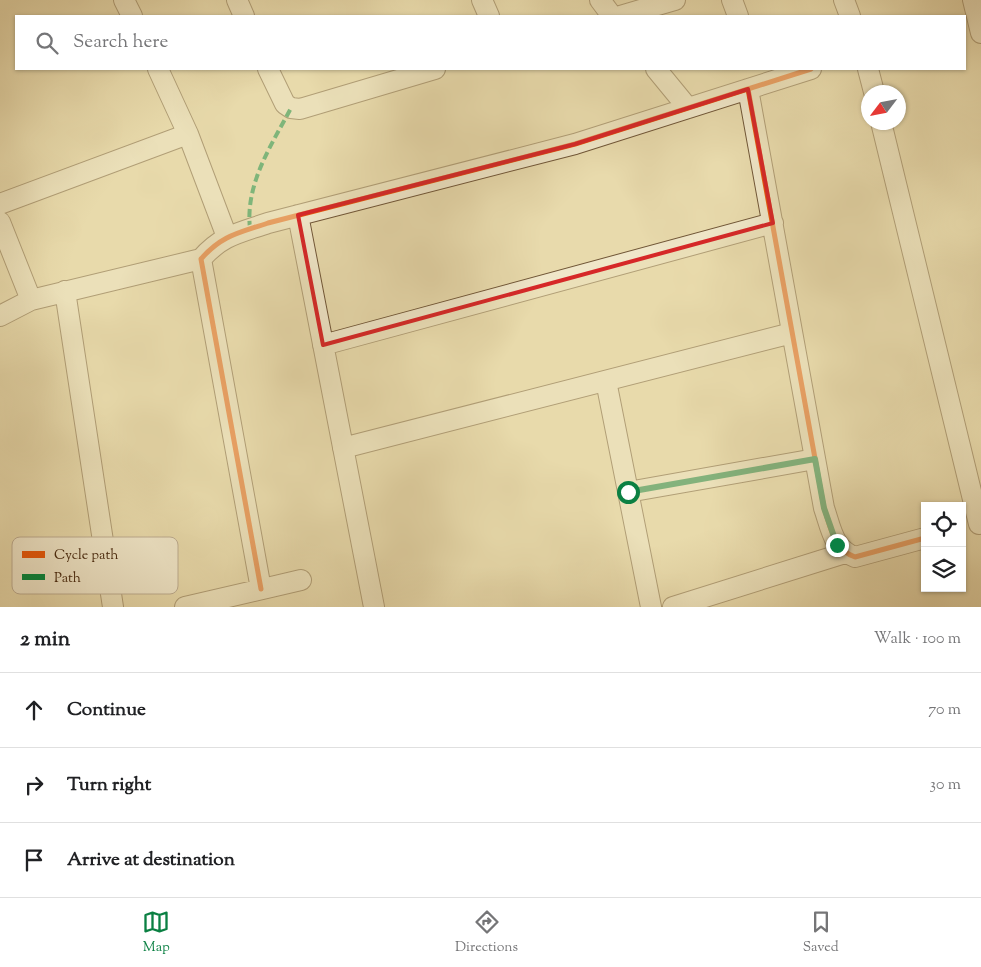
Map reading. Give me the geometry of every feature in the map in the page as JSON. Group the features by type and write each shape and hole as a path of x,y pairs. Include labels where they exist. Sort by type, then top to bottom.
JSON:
{"street":[{"path":"124,0 132,15"},
{"path":"237,0 244,15"},
{"path":"482,0 489,15"},
{"path":"600,0 611,15"},
{"path":"623,15 675,0"},
{"path":"732,0 738,15"},
{"path":"844,0 850,15"},
{"path":"158,70 188,134 227,237"},
{"path":"268,70 285,104 291,108 300,109 432,70"},
{"path":"657,70 688,108"},
{"path":"0,316 31,300 201,259 212,246 227,237 268,223 556,149 688,108 757,81 806,70"},
{"path":"868,70 872,85"},
{"path":"757,81 773,223 824,508 837,545 845,553 855,557 921,539"},
{"path":"883,130 974,526"},
{"path":"0,204 188,134"},
{"path":"298,215 374,607"},
{"path":"0,222 31,300"},
{"path":"323,345 773,223"},
{"path":"201,259 261,589"},
{"path":"65,292 102,537"},
{"path":"343,448 792,333"},
{"path":"606,381 651,607"},
{"path":"628,492 815,459"},
{"path":"673,607 845,553"},
{"path":"185,607 301,580"},
{"path":"111,594 113,607"}],"highlighted area":[{"path":"748,89 773,223 323,345 298,215 575,144"}],"marked path":[{"path":"250,229 251,196 261,166 291,108"}],"cycle path":[{"path":"261,589 201,259 209,251 224,240 240,232 268,223 575,144 808,70"},
{"path":"748,89 824,508 831,530 842,549 855,557 921,539"}],"route":[{"path":"628,492 815,459 824,508 837,545"}]}
